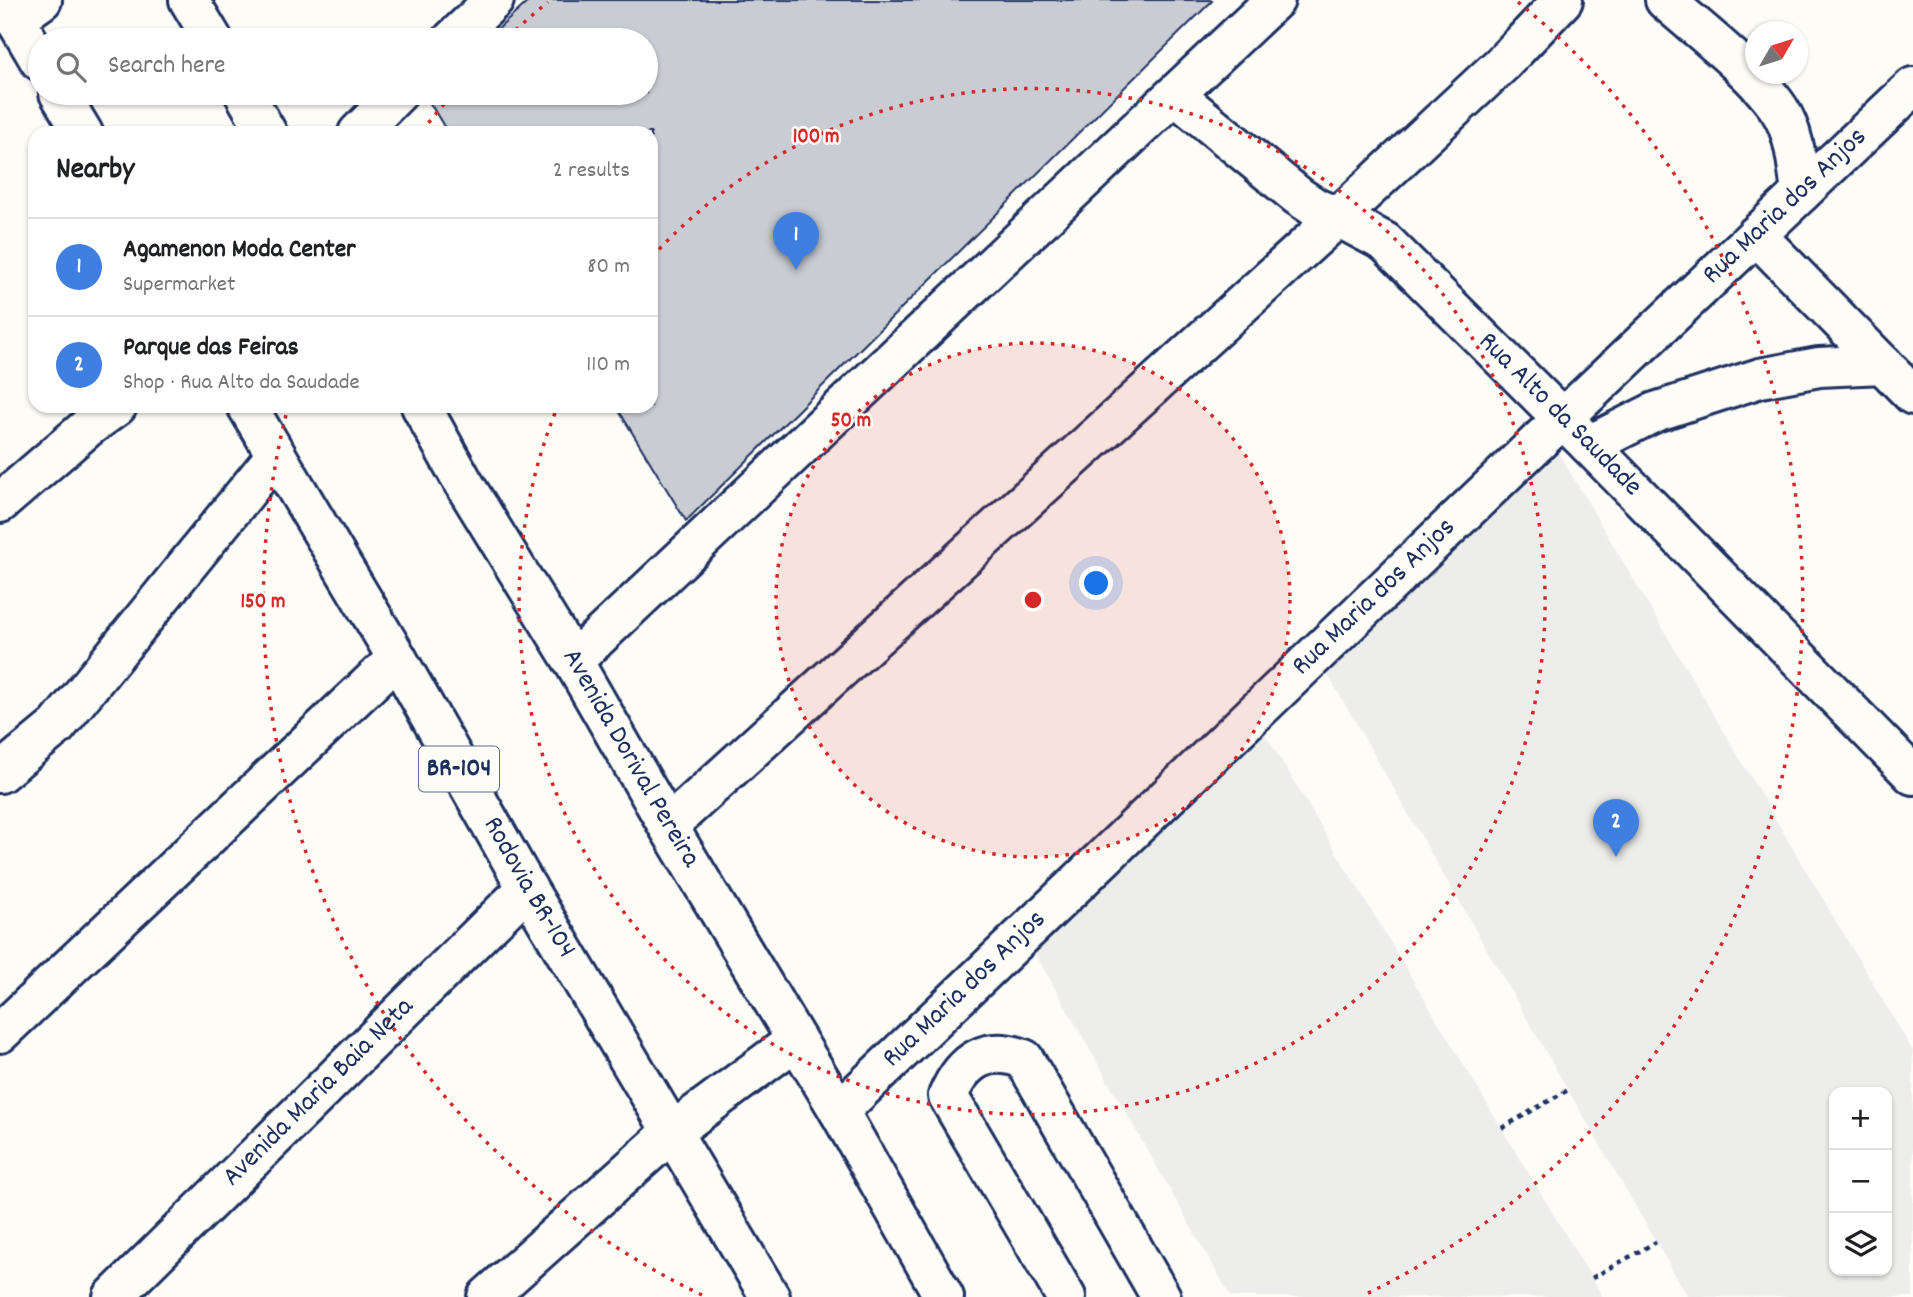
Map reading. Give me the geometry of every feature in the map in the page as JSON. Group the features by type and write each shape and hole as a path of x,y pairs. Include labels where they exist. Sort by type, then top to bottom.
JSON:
{"main road":[{"path":"190,0 206,28"},
{"path":"465,28 494,0"},
{"path":"573,661 1275,0"},
{"path":"668,826 1338,217 1503,63 1563,0"},
{"path":"1665,0 1748,75 1780,110 1796,150 1801,192"},
{"path":"20,6 28,28"},
{"name":"Rua Maria dos Anjos","path":"839,1111 1913,87"},
{"name":"Rua Alto da Saudade","path":"1176,96 1297,197 1385,242 1913,775"},
{"path":"66,105 79,126"},
{"path":"251,105 263,126"},
{"path":"365,126 386,105"},
{"path":"1756,235 1913,396"},
{"path":"1589,445 1655,412 1760,379 1819,367 1883,364"},
{"path":"0,503 108,413"},
{"name":"Rodovia BR-104","path":"251,413 397,658 527,888 770,1297"},
{"name":"Avenida Dorival Pereira","path":"425,413 463,482 573,661 668,826 839,1111 944,1297"},
{"path":"0,773 57,726 276,455"},
{"path":"0,1033 397,658"},
{"name":"Avenida Maria Baia Neta","path":"113,1297 527,888"},
{"path":"487,1297 672,1132 796,1040"},
{"path":"1066,1297 948,1096 965,1066 986,1055 1006,1052 1024,1059 1161,1297"}],"path":[{"path":"1502,1128 1569,1090"},
{"path":"1592,1278 1656,1242"}],"shaded area":[{"path":"1558,452 1913,1051 1913,1297 1688,1297 1321,663 1435,555"},
{"path":"1263,730 1603,1297 1231,1297 1032,948"}],"building":[{"path":"530,0 1212,1 686,521 620,413 658,413 658,126 444,126 431,105 658,105 658,28 499,28"}],"place":[{"name":"Agamenon Moda Center","path":"796,270"},
{"name":"Parque das Feiras","path":"1616,857"}]}
